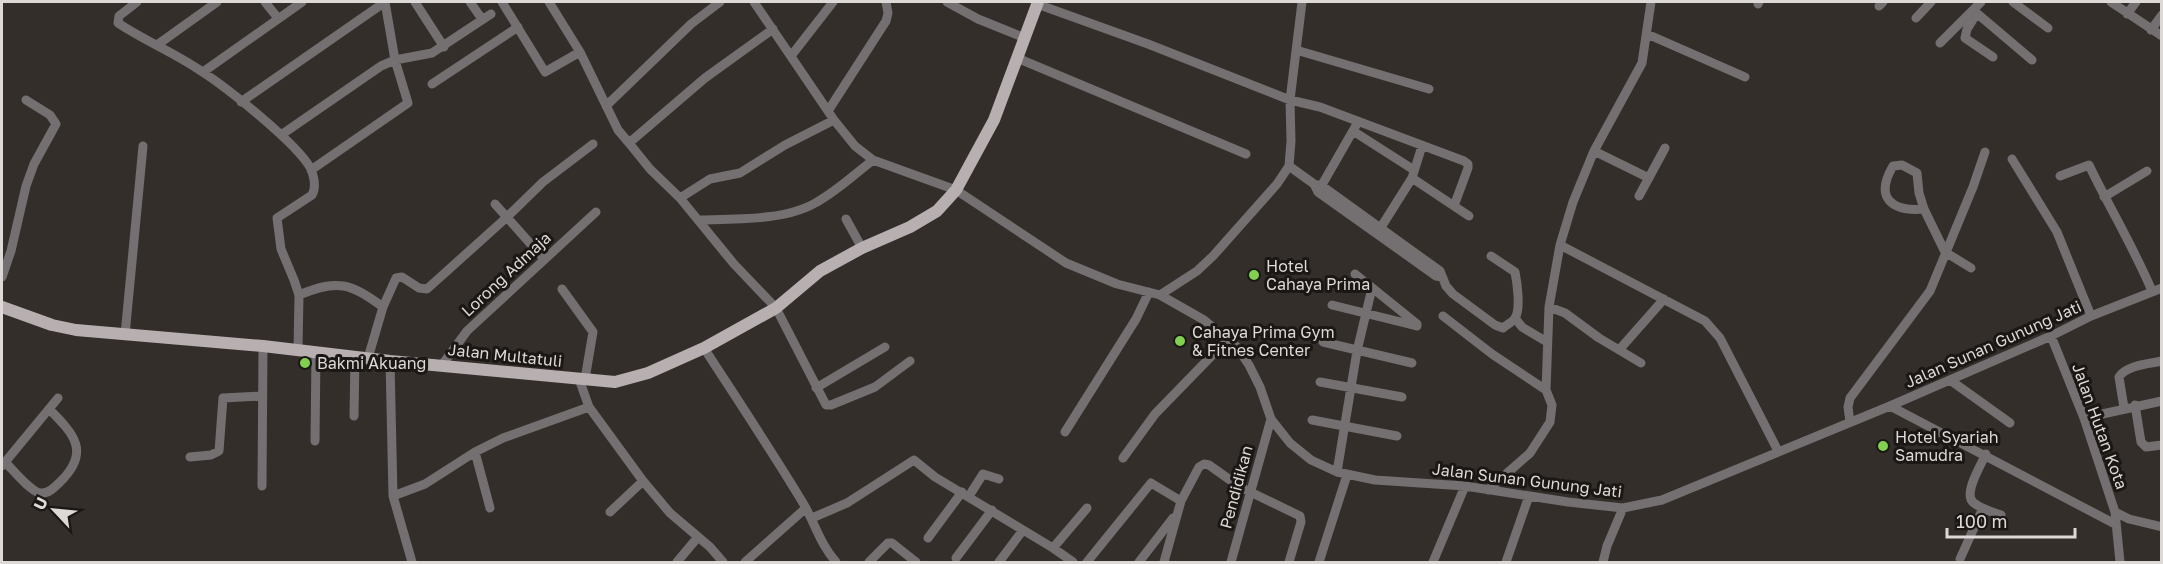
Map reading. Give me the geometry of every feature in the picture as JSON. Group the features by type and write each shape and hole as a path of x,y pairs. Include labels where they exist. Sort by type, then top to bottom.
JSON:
{"main road":[{"name":"Jalan Multatuli","path":"2,307 52,325 76,330 263,346 390,361 615,382 629,380 704,348 776,308 820,271 862,248 910,227 937,211 956,190 994,120 1037,3"}],"street":[{"path":"137,2 119,16 118,22 203,72 281,135 311,170 315,187 312,195 277,218 281,249 299,295 298,350"},
{"path":"157,45 217,2"},
{"path":"265,2 277,18"},
{"path":"203,72 302,2"},
{"path":"241,102 385,2 395,60 408,102 311,170"},
{"path":"415,2 444,46"},
{"path":"281,135 381,66 395,60 420,57 444,46 487,17 470,2"},
{"path":"502,2 545,72 580,52"},
{"path":"549,2 580,52 618,130 650,169 680,198 737,268 776,308 824,402 831,405 875,387 910,361"},
{"path":"606,106 691,24 720,2"},
{"path":"698,220 778,215 801,210 818,202 873,160 855,146 834,120 754,2"},
{"path":"791,56 833,2"},
{"path":"828,111 886,21 888,14 886,2"},
{"path":"947,2 978,19 1025,38"},
{"path":"1160,296 1197,272 1213,256 1277,184 1289,166 1292,141 1290,100 1302,2"},
{"path":"1488,490 1530,453 1550,422 1552,405 1546,390 1547,342 1549,307 1560,245 1573,202 1594,151 1642,63 1651,2"},
{"path":"1916,18 1931,2"},
{"path":"1981,2 1964,34 1965,38 1993,57"},
{"path":"2013,2 2048,28"},
{"path":"2111,2 2162,36"},
{"path":"2127,14 2136,2"},
{"path":"1037,3 1290,100 1320,107 1355,127 1469,216"},
{"path":"1940,43 1975,12"},
{"path":"1975,12 2032,60"},
{"path":"2151,30 2162,15"},
{"path":"432,84 518,27"},
{"path":"629,143 705,78 772,29"},
{"path":"1647,34 1745,77"},
{"path":"1296,50 1429,89"},
{"path":"1017,58 1246,154"},
{"path":"2,277 7,266 30,175 56,124 50,115 26,100"},
{"path":"680,198 710,179 740,173 785,145 834,120"},
{"path":"1355,127 1422,146 1468,164 1454,206"},
{"path":"1318,187 1355,127"},
{"path":"354,416 362,357 396,278 402,277 418,288 427,290 543,182 593,144"},
{"path":"125,335 143,146"},
{"path":"1379,231 1413,174 1422,146"},
{"path":"1639,196 1665,148"},
{"path":"1594,151 1649,177"},
{"path":"1850,422 1848,407 1850,398 1930,291 1985,152"},
{"path":"2012,159 2057,232 2091,316"},
{"name":"Jalan Sunan Gunung Jati","path":"873,160 956,190 1066,263 1117,284 1160,296 1204,320 1228,339 1249,365 1260,387 1271,419 1300,452 1311,460 1342,473 1375,480 1465,486 1623,508 1679,494 1890,406 2051,336 2091,316 2157,290"},
{"path":"1924,209 1902,208 1890,203 1884,192 1885,183 1893,166 1902,165 1917,173 1919,193 1924,209 1945,252 1971,268"},
{"path":"2060,177 2089,165 2157,290"},
{"path":"1289,166 1379,231 1436,276 1442,277 1453,294 1495,325 1503,328 1515,318 1517,302 1515,272 1491,256"},
{"path":"2104,196 2147,171"},
{"path":"495,204 544,259"},
{"name":"Lorong Admaja","path":"442,365 467,331 596,212"},
{"path":"846,219 862,248"},
{"path":"1560,245 1699,316 1720,338 1778,451"},
{"path":"1332,305 1417,325 1355,274"},
{"path":"299,295 318,287 345,285 365,294 383,308"},
{"path":"1319,562 1342,473 1345,427 1357,351 1372,288"},
{"path":"562,289 593,332 582,379 589,407 643,481 670,513 723,562"},
{"path":"1065,432 1136,319 1149,292"},
{"path":"1619,350 1664,299"},
{"path":"1549,307 1565,313 1641,363"},
{"path":"1443,316 1492,354 1546,390"},
{"path":"1515,318 1522,327 1547,342"},
{"name":"Jalan Hutan Kota","path":"2051,336 2084,418 2115,512 2120,562"},
{"path":"1123,458 1155,414 1228,339"},
{"path":"1323,342 1412,363"},
{"path":"262,486 263,346"},
{"path":"816,388 885,347"},
{"path":"704,348 812,518 825,550 836,562"},
{"path":"315,441 316,352"},
{"path":"390,361 393,496 412,562"},
{"path":"2124,408 2119,377 2121,373 2162,361"},
{"path":"1950,380 2010,423"},
{"path":"1320,382 1402,397"},
{"path":"190,457 219,451 224,398 262,396"},
{"path":"49,409 65,426 76,444 77,457 67,474 49,491 41,493 34,490 3,464 58,398"},
{"path":"2084,418 2135,405 2162,401"},
{"path":"2135,405 2141,442 2146,447 2162,446"},
{"path":"1890,406 1986,454 2115,524"},
{"path":"393,496 425,483 475,452 503,438 589,407"},
{"name":"Pendidikan","path":"1231,562 1271,419"},
{"path":"1312,420 1397,436"},
{"path":"475,452 490,508"},
{"path":"1986,454 1969,493 1973,503 2001,515"},
{"path":"812,518 847,502 911,460 916,461 935,477 1073,562"},
{"path":"1164,562 1181,501 1199,467 1204,464 1250,492 1300,516 1301,522 1289,562"},
{"path":"928,538 983,474 999,479"},
{"path":"610,512 643,481"},
{"path":"1087,562 1151,483 1181,501"},
{"path":"1433,562 1465,486"},
{"path":"1506,562 1529,496"},
{"path":"745,562 806,508"},
{"path":"1053,548 1087,508"},
{"path":"1603,562 1607,546 1623,508"},
{"path":"1960,559 1983,508"},
{"path":"956,558 992,510"},
{"path":"2115,512 2129,519 2162,527"},
{"path":"1139,562 1177,514"},
{"path":"999,562 1023,530"},
{"path":"677,562 698,537"},
{"path":"869,562 888,543 892,543 916,562"}],"place":[{"name":"Hotel Cahaya Prima","path":"1254,275"},
{"name":"Cahaya Prima Gym & Fitnes Center","path":"1180,341"},
{"name":"Bakmi Akuang","path":"305,363"},
{"name":"Hotel Syariah Samudra","path":"1883,446"}]}
